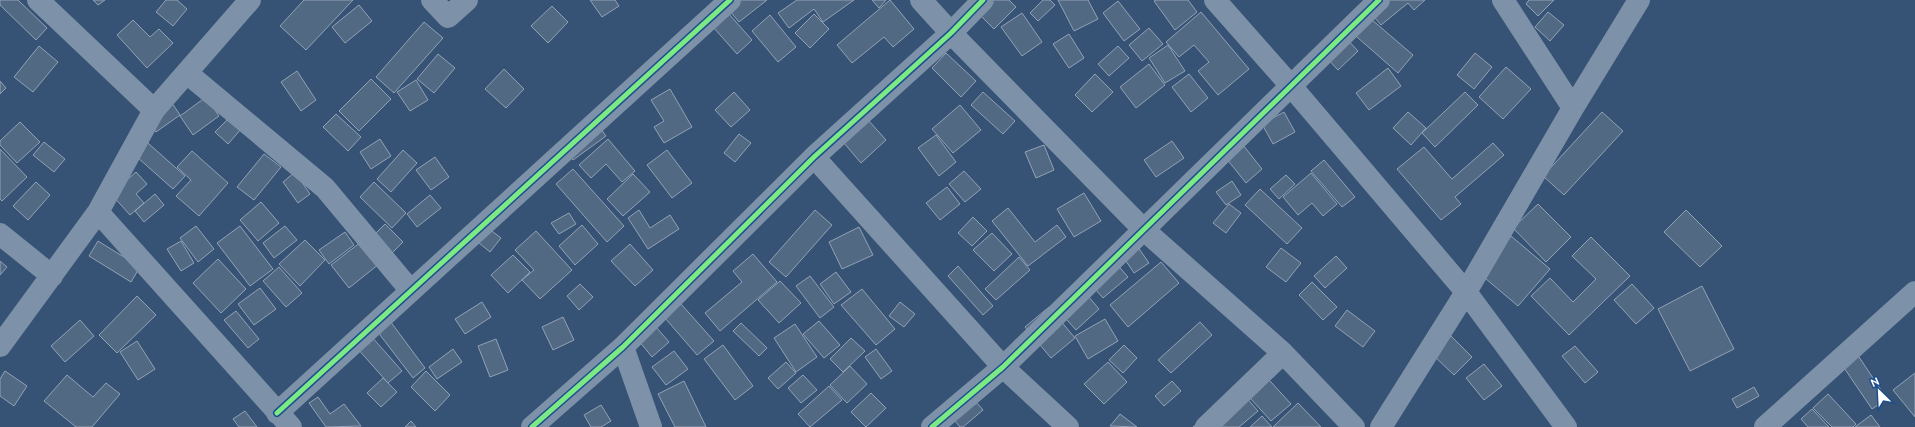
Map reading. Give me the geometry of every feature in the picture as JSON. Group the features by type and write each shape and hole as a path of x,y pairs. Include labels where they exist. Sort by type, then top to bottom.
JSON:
{"street":[{"path":"38,0 154,110"},
{"path":"0,346 98,212 154,110 250,0"},
{"path":"432,0 448,17 467,0"},
{"path":"98,212 284,420 411,291 730,0"},
{"path":"921,0 951,33 1143,229 1283,353 1354,427"},
{"path":"532,427 623,347 814,158 951,33 983,0"},
{"path":"1214,0 1291,86 1466,292 1566,427"},
{"path":"932,427 1003,367 1379,0"},
{"path":"1503,0 1573,108"},
{"path":"1381,427 1466,292 1573,108 1639,0"},
{"path":"187,73 325,188 411,291"},
{"path":"814,158 1003,367 1068,427"},
{"path":"0,234 52,276"},
{"path":"1765,427 1912,302"},
{"path":"623,347 651,427"},
{"path":"1206,427 1283,353"}],"building":[{"path":"0,0 18,0 47,28 36,40 0,5"},
{"path":"93,0 105,0 98,5"},
{"path":"166,0 177,0 187,9 173,26 156,12"},
{"path":"304,0 353,0 306,50 280,26"},
{"path":"590,0 615,0 619,6 602,17"},
{"path":"729,0 767,0 739,22 724,4"},
{"path":"797,0 854,0 823,22 814,9 789,28 778,13"},
{"path":"872,0 886,0 879,8"},
{"path":"890,0 914,29 893,47 884,37 852,63 837,45"},
{"path":"987,0 1009,0 1016,7 994,29 976,11"},
{"path":"1043,0 1050,0 1055,5 1038,21 1030,13"},
{"path":"1058,0 1088,0 1098,19 1074,31"},
{"path":"1188,0 1197,12 1175,30 1154,1"},
{"path":"1372,0 1425,0 1414,10 1408,3 1381,25 1365,6"},
{"path":"1529,0 1554,0 1538,16 1526,4"},
{"path":"1118,1 1140,29 1124,41 1103,13"},
{"path":"359,5 372,21 345,43 332,27"},
{"path":"552,6 568,22 548,43 531,26"},
{"path":"1201,12 1249,69 1218,95 1198,71 1209,62 1194,45 1179,57 1166,42"},
{"path":"1548,12 1564,25 1550,41 1535,27"},
{"path":"728,13 752,40 737,54 713,27"},
{"path":"1022,13 1042,42 1022,56 1001,27"},
{"path":"1364,13 1413,55 1398,73 1349,30"},
{"path":"814,14 829,29 810,48 795,33"},
{"path":"770,15 796,47 778,62 752,31"},
{"path":"133,20 150,37 159,29 173,43 147,68 117,35"},
{"path":"424,22 443,38 394,93 376,77"},
{"path":"1149,28 1163,44 1142,61 1129,45"},
{"path":"1069,34 1084,58 1069,68 1053,44"},
{"path":"1344,36 1358,51 1338,70 1324,55"},
{"path":"1168,45 1185,71 1165,83 1149,58"},
{"path":"39,46 58,62 33,92 14,77"},
{"path":"1118,46 1129,58 1109,76 1098,64"},
{"path":"946,53 976,81 961,97 932,68"},
{"path":"1475,53 1492,67 1474,89 1457,75"},
{"path":"438,54 455,68 434,93 417,79"},
{"path":"1149,64 1165,85 1136,108 1120,87"},
{"path":"1506,67 1531,89 1503,119 1479,97"},
{"path":"1388,68 1401,86 1369,110 1356,93"},
{"path":"504,69 524,89 506,108 485,89"},
{"path":"297,71 316,100 301,111 281,82"},
{"path":"1095,74 1113,92 1092,112 1075,95"},
{"path":"1189,74 1208,98 1191,112 1172,87"},
{"path":"371,79 391,99 359,131 339,111"},
{"path":"416,80 428,100 410,111 397,92"},
{"path":"0,81 6,88 0,94"},
{"path":"670,89 692,127 664,143 654,127 664,121 651,100"},
{"path":"734,92 750,110 731,127 715,110"},
{"path":"983,92 1015,121 1003,134 971,105"},
{"path":"1465,92 1478,105 1435,147 1422,133"},
{"path":"166,94 180,115 156,132 141,112"},
{"path":"206,97 219,116 193,135 180,116"},
{"path":"960,105 981,130 953,153 932,129"},
{"path":"1284,112 1295,132 1273,144 1262,124"},
{"path":"1408,112 1426,128 1411,145 1393,128"},
{"path":"1602,112 1623,131 1564,195 1543,176"},
{"path":"336,114 361,137 348,151 323,127"},
{"path":"230,117 242,128 228,144 215,132"},
{"path":"595,121 606,136 573,160 562,145"},
{"path":"869,121 886,140 861,163 844,143"},
{"path":"20,122 40,142 17,163 0,145 0,141"},
{"path":"739,134 751,143 735,162 724,153"},
{"path":"936,135 956,162 939,176 918,148"},
{"path":"140,136 185,176 173,189 128,149"},
{"path":"380,139 391,156 371,169 360,152"},
{"path":"608,139 635,171 622,182 606,164 591,178 579,165"},
{"path":"1172,141 1184,158 1156,177 1144,160"},
{"path":"44,142 65,159 54,172 33,155"},
{"path":"1493,143 1504,155 1455,197 1461,204 1441,220 1397,169 1424,147 1452,179"},
{"path":"1044,145 1054,170 1036,178 1025,152"},
{"path":"1243,145 1262,169 1246,183 1226,158"},
{"path":"0,149 27,177 2,201 0,199"},
{"path":"403,150 417,163 391,192 377,179"},
{"path":"667,150 692,183 672,198 647,165"},
{"path":"192,151 228,183 199,216 176,196 191,180 177,167"},
{"path":"264,154 281,167 254,200 237,187"},
{"path":"435,157 449,177 431,190 416,170"},
{"path":"1324,160 1355,197 1342,207 1311,171"},
{"path":"573,169 624,226 607,242 556,184"},
{"path":"964,171 981,189 965,202 949,184"},
{"path":"136,172 147,184 136,194 144,203 130,215 111,194"},
{"path":"295,172 310,194 298,203 283,182"},
{"path":"1311,173 1337,204 1323,216 1312,203 1298,215 1283,197"},
{"path":"633,174 650,192 623,216 607,199"},
{"path":"1286,175 1295,184 1279,199 1270,189"},
{"path":"1232,181 1241,195 1226,205 1216,192"},
{"path":"36,182 50,195 28,220 13,206"},
{"path":"374,182 406,213 392,228 360,197"},
{"path":"947,187 960,204 940,220 926,203"},
{"path":"1260,189 1302,228 1287,244 1245,205"},
{"path":"1084,193 1101,221 1074,237 1057,209"},
{"path":"155,194 164,205 144,222 135,211"},
{"path":"430,195 441,208 417,227 407,214"},
{"path":"261,202 279,223 258,241 240,220"},
{"path":"1229,204 1241,213 1226,233 1213,223"},
{"path":"1538,204 1571,237 1546,262 1513,228"},
{"path":"1008,208 1035,242 1057,225 1066,237 1028,266 992,221"},
{"path":"639,210 650,228 670,215 679,229 648,249 628,218"},
{"path":"815,210 832,225 786,277 769,262"},
{"path":"1686,210 1722,246 1700,267 1664,232"},
{"path":"569,213 576,224 559,234 551,223"},
{"path":"973,217 987,231 972,246 958,233"},
{"path":"385,224 403,242 386,259 368,241"},
{"path":"484,225 501,238 490,252 473,238"},
{"path":"582,225 598,244 575,265 559,246"},
{"path":"196,226 214,249 198,262 180,238"},
{"path":"240,226 273,269 250,286 217,243"},
{"path":"285,226 297,240 274,258 263,243"},
{"path":"859,227 873,255 842,269 829,242"},
{"path":"536,231 572,270 540,299 522,280 534,270 515,250"},
{"path":"345,232 354,245 329,264 319,250"},
{"path":"992,233 1012,254 994,271 973,250"},
{"path":"1511,236 1550,269 1518,306 1479,273"},
{"path":"1591,237 1630,276 1569,335 1531,296 1550,278 1573,302 1596,279 1572,256"},
{"path":"305,240 325,260 300,286 279,264"},
{"path":"98,241 140,267 131,282 89,256"},
{"path":"181,241 194,263 181,271 167,249"},
{"path":"361,242 379,264 349,288 331,265"},
{"path":"1135,243 1149,263 1134,273 1120,252"},
{"path":"630,244 653,270 635,286 611,261"},
{"path":"1281,248 1301,263 1286,282 1266,267"},
{"path":"753,254 777,282 720,331 705,313 742,282 733,271"},
{"path":"513,255 530,272 508,293 491,275"},
{"path":"1336,256 1347,268 1325,288 1314,276"},
{"path":"1019,257 1030,270 996,300 985,289"},
{"path":"218,259 246,289 221,313 193,283"},
{"path":"0,261 7,267 0,275"},
{"path":"1114,261 1128,277 1103,298 1089,282"},
{"path":"1161,262 1179,283 1128,327 1110,305"},
{"path":"958,266 993,306 983,315 948,276"},
{"path":"279,267 302,293 286,307 263,281"},
{"path":"836,272 851,292 834,304 820,284"},
{"path":"810,276 834,307 820,318 796,286"},
{"path":"780,281 801,303 779,323 758,300"},
{"path":"1312,282 1337,307 1323,320 1299,295"},
{"path":"580,284 593,297 579,310 567,296"},
{"path":"1632,284 1654,308 1636,324 1614,300"},
{"path":"1702,286 1734,349 1690,371 1658,309"},
{"path":"260,288 276,309 254,325 238,304"},
{"path":"862,289 895,329 876,345 841,305"},
{"path":"1082,289 1099,309 1076,330 1058,310"},
{"path":"137,296 156,315 117,353 99,335"},
{"path":"482,302 491,317 465,334 455,319"},
{"path":"900,302 915,314 904,327 889,316"},
{"path":"681,304 714,341 697,355 665,318"},
{"path":"1049,307 1075,338 1051,358 1025,327"},
{"path":"1347,310 1375,331 1363,347 1335,326"},
{"path":"236,311 259,339 248,348 224,320"},
{"path":"563,317 574,340 553,350 542,327"},
{"path":"1105,319 1118,341 1088,359 1075,336"},
{"path":"80,320 94,336 65,362 51,346"},
{"path":"390,321 425,368 413,378 377,331"},
{"path":"819,321 840,345 824,358 803,334"},
{"path":"1200,322 1212,335 1171,373 1158,360"},
{"path":"741,323 767,348 759,356 733,331"},
{"path":"795,324 817,357 796,372 774,338"},
{"path":"656,327 669,342 652,357 639,341"},
{"path":"371,336 402,371 388,383 357,348"},
{"path":"1451,336 1472,357 1454,375 1433,355"},
{"path":"851,338 865,351 843,372 830,359"},
{"path":"496,339 508,370 490,377 478,346"},
{"path":"137,341 155,369 138,380 120,352"},
{"path":"723,345 753,386 735,400 704,359"},
{"path":"1124,345 1137,358 1123,373 1109,360"},
{"path":"1575,346 1598,372 1585,383 1562,356"},
{"path":"1853,348 1887,399 1872,409 1838,359"},
{"path":"453,349 462,362 437,379 429,367"},
{"path":"876,349 892,371 881,379 865,357"},
{"path":"674,351 688,369 666,385 652,367"},
{"path":"786,362 796,373 778,389 768,378"},
{"path":"1108,362 1127,382 1104,404 1084,384"},
{"path":"1484,364 1502,386 1484,400 1466,378"},
{"path":"850,366 867,384 847,403 830,385"},
{"path":"1260,370 1291,404 1271,421 1240,387"},
{"path":"5,371 27,386 14,406 0,396 0,379"},
{"path":"426,371 450,395 435,411 411,387"},
{"path":"1915,373 1915,417 1893,390"},
{"path":"67,375 93,397 106,383 120,394 92,427 76,427 44,401"},
{"path":"803,375 817,390 801,403 788,388"},
{"path":"383,378 397,392 381,407 367,393"},
{"path":"684,381 706,427 675,427 658,394"},
{"path":"1172,381 1181,391 1164,406 1155,396"},
{"path":"829,386 842,400 810,427 798,414"},
{"path":"1754,387 1759,396 1737,408 1732,399"},
{"path":"1238,388 1258,411 1239,427 1193,427"},
{"path":"871,393 886,408 866,427 851,412"},
{"path":"1828,394 1856,424 1853,427 1832,427 1813,408"},
{"path":"970,395 983,410 963,427 960,427 949,414"},
{"path":"318,397 330,414 344,404 361,426 326,427 309,403"},
{"path":"1298,403 1321,427 1273,427"},
{"path":"601,405 611,421 601,427 591,427 584,415"},
{"path":"1812,409 1829,427 1808,427 1801,419"},
{"path":"245,411 257,427 239,427 233,419"},
{"path":"1120,414 1137,427 1110,426"},
{"path":"1871,415 1880,427 1855,427"},
{"path":"1262,416 1272,427 1250,427"},
{"path":"411,421 416,427 405,427"}],"cycle path":[{"path":"277,413 730,0"},
{"path":"532,427 623,347 814,157 951,33 983,0"},
{"path":"932,427 1003,367 1379,0"}]}
